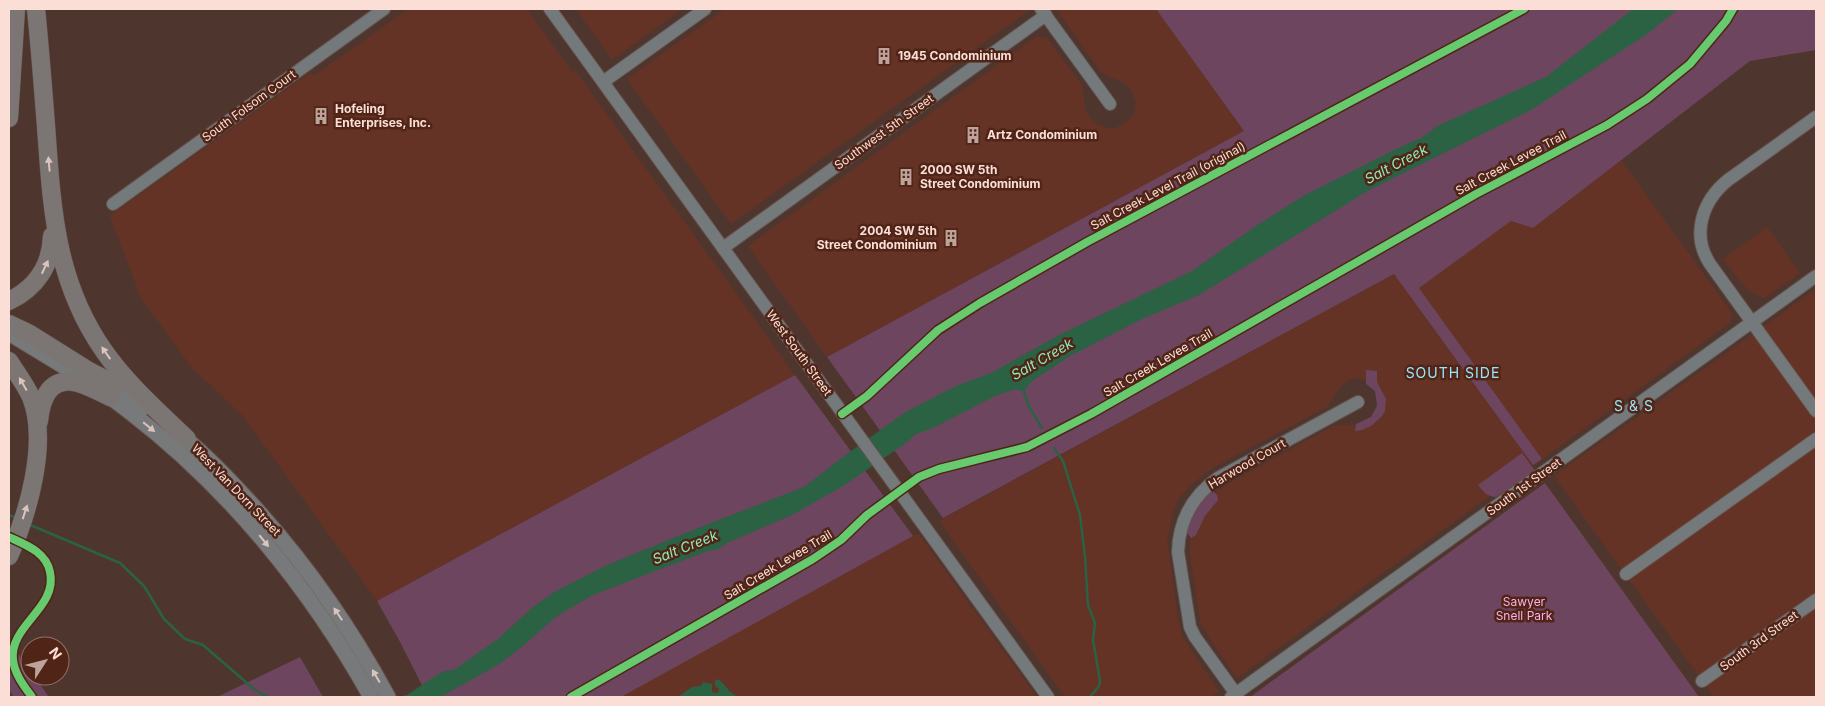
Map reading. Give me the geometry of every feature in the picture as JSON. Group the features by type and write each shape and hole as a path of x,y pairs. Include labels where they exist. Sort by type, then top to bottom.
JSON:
{"highway":[{"path":"9,118 16,9"},
{"path":"36,9 53,213 59,249 74,296 91,330 117,369 187,439"},
{"path":"53,213 51,250 44,270 9,314 30,334 89,371 113,391"},
{"path":"9,361 31,397 36,421 37,444"},
{"path":"9,556 28,503 36,466 42,400 52,387 60,383 74,382 113,391"}],"main road":[{"name":"West Van Dorn Street","path":"9,334 113,391 187,439 228,479 286,544 326,596 364,655 388,697"},
{"name":"West Van Dorn Street","path":"113,391 226,498 285,566 347,655 370,697"}],"street":[{"name":"South Folsom Court","path":"113,204 384,9"},
{"name":"West South Street","path":"550,9 1048,697"},
{"path":"603,82 704,9"},
{"path":"1043,12 1110,104"},
{"name":"Southwest 5th Street","path":"723,248 1043,12"},
{"path":"1816,117 1722,185 1707,203 1702,217 1701,228 1702,246 1710,264 1816,411"},
{"name":"South 1st Street","path":"1233,696 1816,276"},
{"name":"Harwood Court","path":"1233,696 1190,627 1178,552 1178,540 1184,517 1200,493 1218,478 1358,402"},
{"path":"1626,574 1816,438"},
{"name":"South 3rd Street","path":"1702,681 1816,600"}],"shaded area":[{"path":"408,9 527,9 572,72 575,70 795,375 377,601 243,416 192,368 141,298 110,216 311,72 314,76"},
{"path":"576,9 682,9 612,60"},
{"path":"725,9 1027,9 1028,11 731,224 627,79"},
{"path":"1056,9 1156,9 1244,131 827,357 748,246 1037,36 1047,38 1082,85 1086,112 1095,123 1108,128 1116,128 1129,120 1134,115 1136,103 1131,89 1121,81 1109,77 1100,71"},
{"path":"1621,160 1732,313 1730,323 1542,459 1418,288 1511,221 1533,228"},
{"path":"1767,227 1800,273 1765,298 1752,293 1723,259"},
{"path":"1394,274 1533,465 1237,678 1200,621 1190,554 1190,531 1207,500 1224,486 1333,426 1360,424 1377,415 1380,397 1371,382 1358,378 1351,379 1340,387 1327,407 1214,467 1193,483 1179,498 1173,513 1167,539 1178,620 1183,638 1219,691 1210,697 1065,697 939,521"},
{"path":"1816,289 1816,697 1714,697 1554,476"},
{"path":"918,533 1037,697 621,697"}],"green space":[{"path":"1156,9 1816,9 1816,50 1750,61 1533,228 1511,221 1419,288 1542,459 1533,465 1394,274 943,518 827,357 1244,131"},
{"path":"1366,370 1377,371 1377,382 1386,399 1385,411 1371,426 1355,431 1356,424 1371,417 1377,406 1375,391 1366,384"},
{"path":"795,375 913,536 621,697 428,697 377,601"},
{"path":"1522,453 1535,471 1496,497 1488,495 1482,490 1478,485"},
{"name":"Sawyer Snell Park","path":"1545,483 1699,697 1250,697"},
{"path":"1214,492 1218,500 1205,516 1196,535 1191,538 1186,531 1199,502 1208,494"},
{"path":"9,641 20,657 20,686 41,686 49,697 14,697 9,690"},
{"path":"300,657 323,697 217,697"}],"water":[{"name":"Salt Creek","path":"1633,9 1678,9 1647,34 1531,110 1369,190 1199,295 1142,319 1070,356 1032,381 1025,390 1016,389 995,396 933,428 916,434 906,443 843,486 792,515 729,542 718,549 705,552 593,595 557,616 498,665 440,697 398,697 407,695 443,671 454,670 499,638 533,607 556,591 605,566 804,487 907,411 956,386 991,373 1063,333 1192,271 1259,224 1305,195 1421,138 1439,125 1546,77"},
{"path":"718,679 738,697 678,697 692,687 701,686 703,682 712,684 712,692 718,693 719,689 715,686 715,681"}],"waterway":[{"path":"1023,389 1028,405 1042,428"},
{"path":"1054,448 1063,461 1080,515 1088,605 1095,623 1093,640 1100,681 1099,686 1090,697"},
{"path":"9,515 17,518"},
{"path":"28,524 120,563 144,586 164,619 185,639 203,645 255,690 268,697"}],"cycle path":[{"name":"Salt Creek Level Trail (original)","path":"842,414 867,396 938,330 980,303 1087,242 1524,9"},
{"name":"Salt Creek Levee Trail","path":"571,697 813,559 841,540 867,515 919,477 939,469 1027,447 1091,414 1476,194 1607,125 1647,99 1690,64 1726,21 1733,9"},
{"path":"9,537 40,554 48,565 50,572 51,585 47,596 18,637 14,648 13,660 16,671 32,697"}],"place":[{"name":"1945 Condominium","path":"884,56"},
{"name":"Hofeling Enterprises, Inc.","path":"321,116"},
{"name":"Artz Condominium","path":"973,135"},
{"name":"2000 SW 5th Street Condominium","path":"906,177"},
{"name":"2004 SW 5th Street Condominium","path":"951,238"}],"district":[{"name":"SOUTH SIDE","path":"1453,373"},
{"name":"S & S","path":"1634,406"}]}
